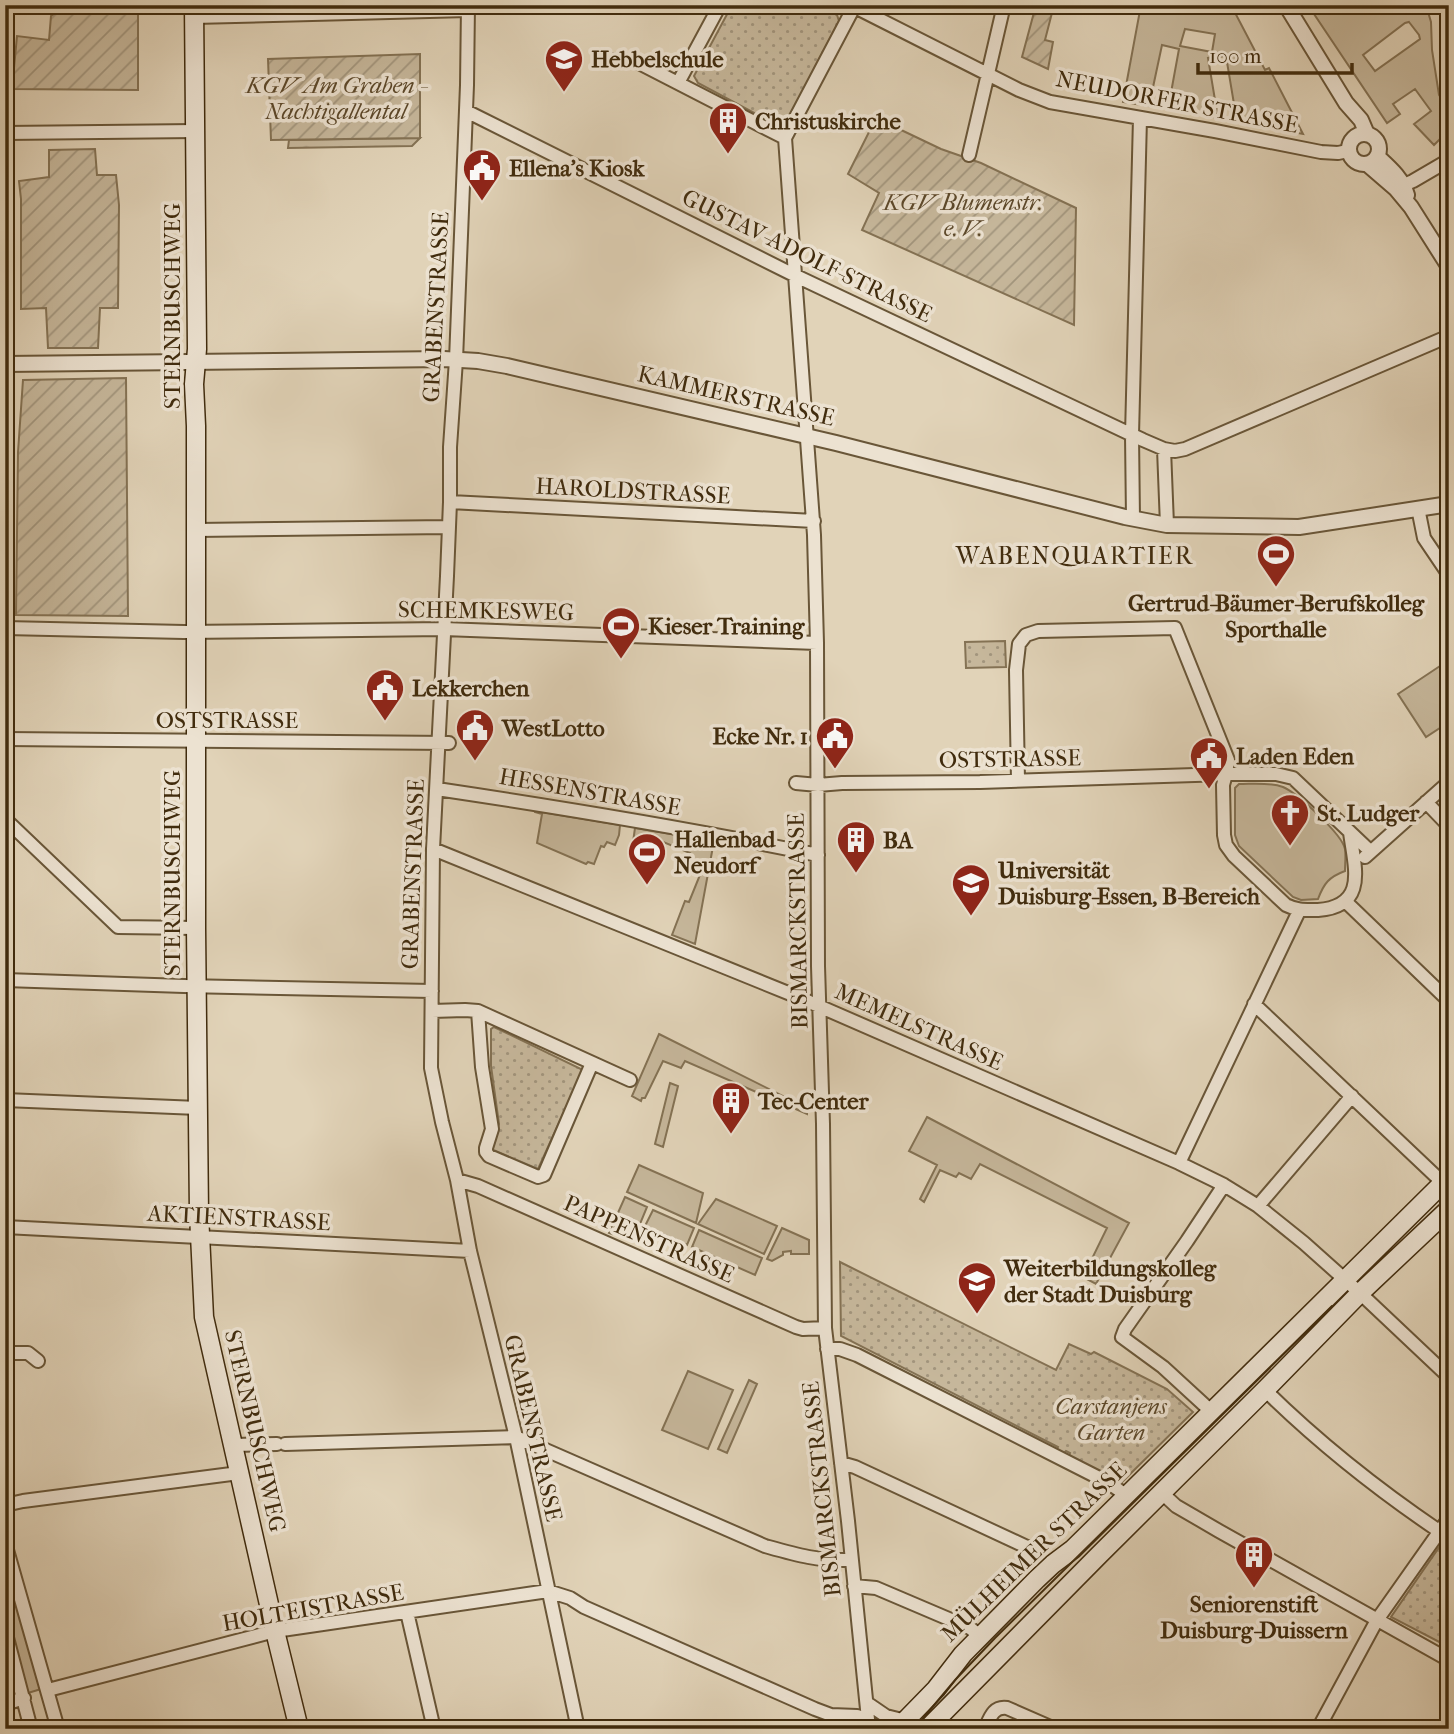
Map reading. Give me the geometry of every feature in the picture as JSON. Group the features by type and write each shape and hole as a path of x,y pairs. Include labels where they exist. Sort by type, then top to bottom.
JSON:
{"main road":[{"name":"STERNBUSCHWEG","path":"194,11 197,349 196,928 200,1237 204,1317 299,1729"},
{"name":"MÜLHEIMER STRASSE","path":"902,1725 980,1636 1037,1579 1073,1549 1118,1490 1212,1412 1446,1180"},
{"name":"MÜLHEIMER STRASSE","path":"927,1729 1360,1293 1449,1209"}],"street":[{"path":"678,83 720,5"},
{"path":"969,155 1004,5"},
{"path":"1286,5 1346,103 1362,135"},
{"path":"615,60 635,61 785,138 852,6"},
{"name":"NEUDORFER STRASSE","path":"852,6 1019,90 1049,102 1321,152 1348,151"},
{"path":"194,11 468,8"},
{"name":"GRABENSTRASSE","path":"468,8 444,629 444,742 437,789 433,849 431,1068 470,1251 516,1437 578,1729"},
{"name":"GUSTAV-ADOLF-STRASSE","path":"466,111 796,276 1164,449"},
{"path":"1133,519 1132,435 1140,118"},
{"path":"5,133 196,131"},
{"path":"1362,135 1371,136 1379,148 1372,160 1355,162 1348,151 1350,142 1362,135"},
{"name":"BISMARCKSTRASSE","path":"785,138 814,521 825,1328 866,1716"},
{"path":"1372,160 1400,187 1449,267"},
{"path":"1400,187 1449,160"},
{"path":"1167,525 1164,449 1185,449 1449,336"},
{"name":"KAMMERSTRASSE","path":"5,364 444,359 478,361 807,436 1133,519 1167,525 1299,527 1449,503"},
{"name":"HAROLDSTRASSE","path":"450,502 814,521"},
{"path":"1418,508 1424,538 1449,575"},
{"path":"196,530 448,527"},
{"name":"SCHEMKESWEG","path":"5,628 196,632 444,629 817,643"},
{"path":"1018,780 1016,670 1019,644 1026,635 1038,631 1175,628 1227,760 1223,785 1224,835 1226,845 1234,856 1286,905 1299,911 1326,909 1345,901 1355,883 1356,868 1350,832"},
{"name":"OSTSTRASSE","path":"5,739 444,742"},
{"path":"1226,774 1276,774 1293,778 1370,851"},
{"name":"OSTSTRASSE","path":"796,783 818,785 1226,774"},
{"path":"1356,868 1370,851 1449,782"},
{"name":"HESSENSTRASSE","path":"437,789 545,805 818,855"},
{"path":"1426,802 1449,826"},
{"path":"5,819 118,927 196,928"},
{"name":"MEMELSTRASSE","path":"433,849 820,1007 1224,1185 1258,1206 1304,1243 1449,1377"},
{"path":"1345,901 1449,1002"},
{"path":"1179,1163 1299,911"},
{"path":"5,980 432,990"},
{"path":"1254,1004 1446,1180"},
{"path":"432,1012 478,1011 630,1080"},
{"path":"478,1011 482,1067 492,1129 486,1148 489,1156 538,1177 544,1175 592,1063"},
{"path":"1258,1206 1352,1096"},
{"path":"5,1100 198,1108"},
{"name":"PAPPENSTRASSE","path":"457,1181 478,1186 796,1327 825,1328"},
{"path":"1212,1412 1163,1367 1122,1337 1224,1185"},
{"name":"AKTIENSTRASSE","path":"5,1227 470,1251"},
{"path":"827,1349 840,1349 857,1355 1118,1490"},
{"path":"5,1353 28,1353 38,1361"},
{"path":"1265,1390 1349,1465 1439,1531"},
{"path":"233,1446 516,1437 765,1546 794,1555 825,1560 851,1560"},
{"path":"841,1463 855,1467 1029,1548"},
{"path":"5,1505 239,1473"},
{"path":"1162,1493 1197,1519 1449,1660"},
{"path":"1319,1729 1377,1620 1449,1518"},
{"path":"5,1543 58,1729"},
{"path":"854,1586 876,1588 970,1628 980,1636"},
{"path":"548,1591 570,1598 584,1607 815,1709 831,1715 887,1716 902,1725"},
{"name":"HOLTEISTRASSE","path":"47,1690 275,1631 548,1591"},
{"path":"407,1612 434,1729"},
{"path":"5,1630 32,1729"},
{"path":"5,1704 24,1698"},
{"path":"985,1729 993,1713 1002,1707 1055,1729"}],"green space":[{"path":"59,5 138,5 138,90 12,89 17,36 49,40 51,16 58,11"},
{"path":"732,5 818,5 837,15 839,21 786,123 777,125 698,83 694,76"},
{"path":"1036,5 1054,5 1045,40 1053,42 1048,69 1022,57"},
{"path":"1141,5 1231,5 1265,70 1269,68 1303,134 1237,122 1226,56 1208,58 1218,118 1168,109 1179,49 1162,45 1149,106 1123,102","holes":["1185,29 1215,34 1212,52 1180,46"]},
{"path":"1308,5 1426,5 1431,22 1439,95 1449,110 1449,144 1443,136 1434,145 1414,124 1431,111 1415,89 1393,104 1400,114 1387,123","holes":["1409,22 1420,39 1375,71 1363,55 1405,23"]},
{"name":"KGV Am Graben - Nachtigallental","path":"420,54 420,138 271,140 268,59"},
{"name":"KGV Blumenstr. e. V.","path":"876,118 1076,208 1074,325 862,230 879,193 848,174"},
{"path":"420,138 412,146 288,148 289,140"},
{"path":"95,149 97,175 116,175 119,205 118,308 100,308 98,348 48,348 46,308 21,309 19,181 49,177 49,150"},
{"path":"126,378 128,616 16,615 18,452 23,380"},
{"path":"1005,641 1006,667 966,668 965,642"},
{"path":"1449,660 1449,722 1426,737 1398,694"},
{"path":"1239,784 1283,787 1318,815 1342,842 1345,849 1345,871 1328,881 1318,899 1301,900 1293,897 1239,846 1235,835 1235,788"},
{"path":"535,811 620,825 619,835 615,845 607,842 604,847 601,846 594,864 586,864 537,843 542,814"},
{"path":"635,828 714,841 695,944 672,935 685,901 689,902 702,870 686,863 690,853 661,841 657,851 633,842"},
{"path":"494,1027 583,1070 538,1169 491,1149 499,1124 491,1066 491,1029"},
{"path":"659,1034 807,1108 807,1114 685,1061 681,1068 663,1061 641,1101 632,1096"},
{"path":"670,1083 678,1086 663,1147 655,1144"},
{"path":"927,1117 1129,1223 1096,1284 1083,1277 1107,1228 980,1164 971,1179 959,1173 956,1177 940,1170 924,1202 920,1199 937,1165 909,1151"},
{"path":"639,1165 703,1193 696,1223 627,1192"},
{"path":"625,1197 647,1207 640,1224 620,1215 612,1234 609,1233"},
{"path":"716,1199 777,1226 764,1254 698,1224"},
{"path":"653,1210 694,1228 687,1245 645,1226"},
{"path":"782,1228 809,1240 809,1254 791,1254 791,1251 783,1252 783,1255 772,1261 767,1259"},
{"path":"699,1230 762,1258 755,1275 692,1247"},
{"name":"Carstanjens Garten","path":"840,1262 1056,1370 1069,1344 1091,1354 1094,1352 1167,1389 1193,1412 1121,1483 1116,1484 1069,1456 1070,1453 1066,1451 1062,1455 1055,1454 1058,1447 841,1336"},
{"path":"688,1371 733,1390 708,1449 662,1430"},
{"path":"749,1380 757,1384 727,1453 718,1449"},
{"path":"1449,1533 1449,1647 1391,1617"},
{"path":"5,1565 41,1689 28,1693 5,1610"}],"tram line":[{"path":"914,1729 995,1638 1332,1306"}],"place":[{"name":"Hebbelschule","path":"564,93"},
{"name":"Christuskirche","path":"728,155"},
{"name":"Ellena's Kiosk","path":"482,202"},
{"name":"Gertrud-Bäumer-Berufskolleg Sporthalle","path":"1276,588"},
{"name":"Kieser Training","path":"621,660"},
{"name":"Lekkerchen","path":"385,722"},
{"name":"WestLotto","path":"475,762"},
{"name":"Ecke Nr. 1","path":"835,770"},
{"name":"Laden Eden","path":"1209,790"},
{"name":"St. Ludger","path":"1290,847"},
{"name":"BA","path":"856,874"},
{"name":"Hallenbad Neudorf","path":"647,886"},
{"name":"Universität Duisburg-Essen, B-Bereich","path":"971,917"},
{"name":"Tec-Center","path":"731,1135"},
{"name":"Weiterbildungskolleg der Stadt Duisburg","path":"977,1315"},
{"name":"Seniorenstift Duisburg-Duissern","path":"1254,1589"}],"district":[{"name":"WABENQUARTIER","path":"1075,556"}]}
